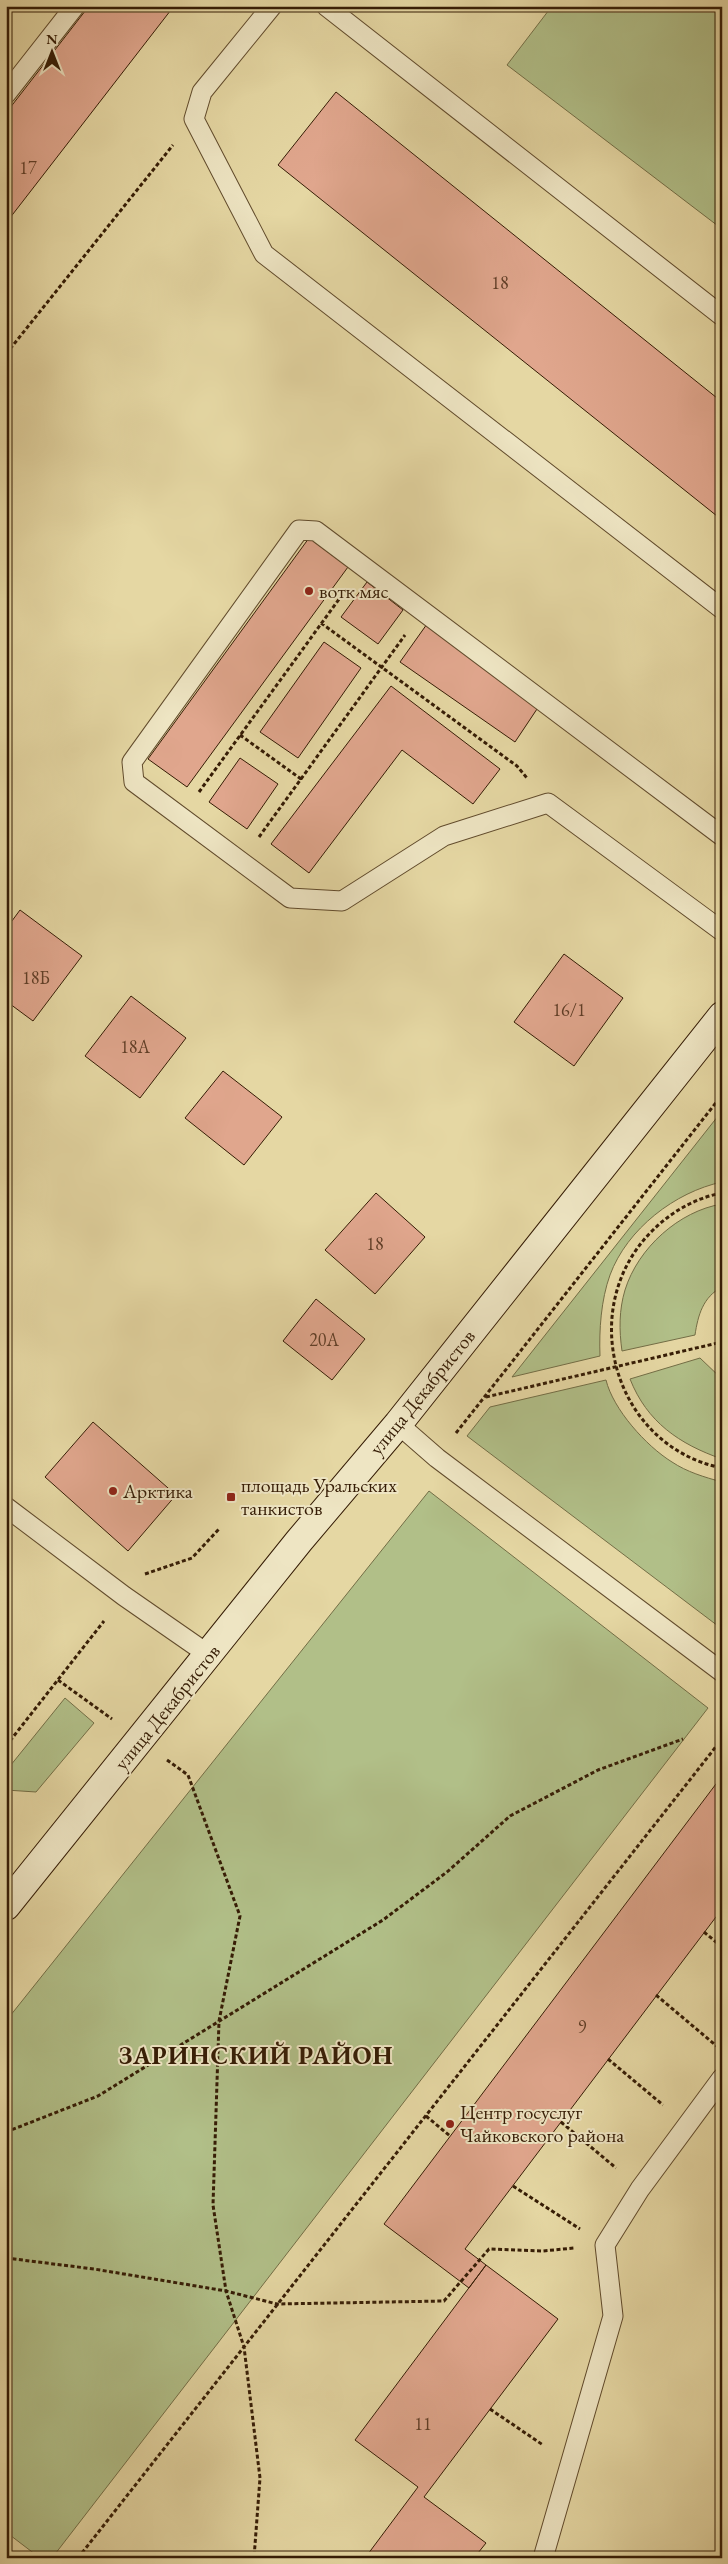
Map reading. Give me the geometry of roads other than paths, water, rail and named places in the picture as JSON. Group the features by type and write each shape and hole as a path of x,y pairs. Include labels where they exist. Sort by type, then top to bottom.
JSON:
{"street":[{"name":"улица Декабристов","path":"6,1906 299,1541 398,1424 722,1016"}],"lane":[{"path":"6,94 75,6"},
{"path":"272,6 202,92 194,119 264,254 722,610"},
{"path":"326,6 722,316"},
{"path":"722,836 316,532 299,530 132,762 134,782 290,898 342,901 444,836 548,803 722,931"},
{"path":"398,1424 437,1458 722,1672"},
{"path":"6,1507 124,1596 209,1655"},
{"path":"543,2558 613,2316 605,2245 640,2188 722,2078"}],"place":[{"name":"вотк мяс","path":"309,591"},
{"name":"Арктика","path":"113,1491"},
{"name":"площадь Уральских танкистов","path":"231,1497"},
{"name":"Центр госуслуг Чайковского района","path":"450,2124"}],"district":[{"name":"ЗАРИНСКИЙ РАЙОН","path":"256,2055"}]}
